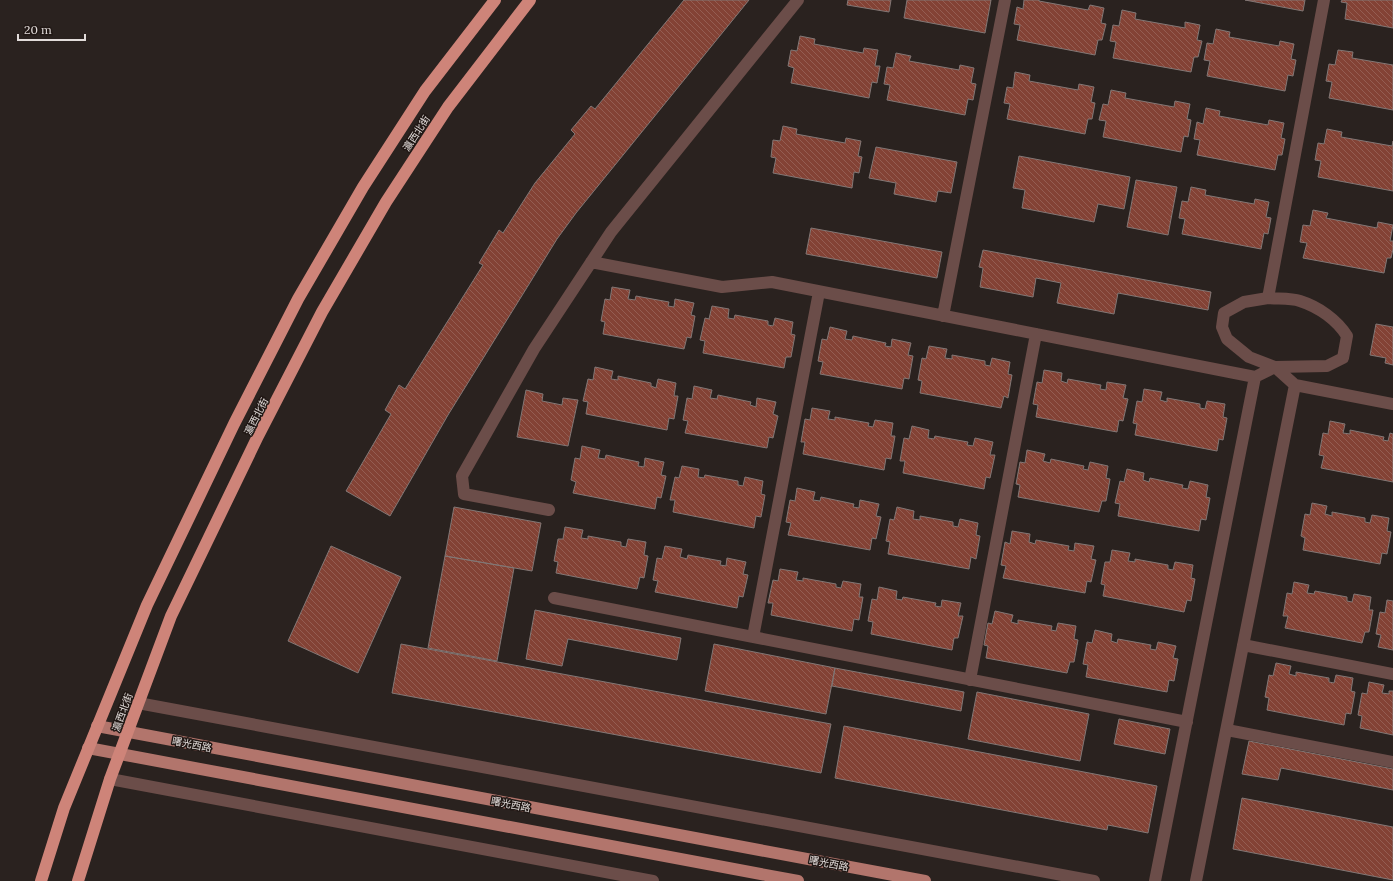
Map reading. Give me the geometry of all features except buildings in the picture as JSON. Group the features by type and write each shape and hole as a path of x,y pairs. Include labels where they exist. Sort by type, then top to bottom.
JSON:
{"highway":[{"name":"瀛西北街","path":"41,881 64,808 146,605 234,424 298,299 363,187 425,91 495,0"},
{"name":"瀛西北街","path":"78,881 110,779 172,616 258,436 322,312 386,202 448,107 530,0"}],"main road":[{"name":"曙光西路","path":"97,726 925,881"},
{"path":"88,748 798,881"}],"street":[{"path":"549,510 464,494 462,476 534,349 616,226 798,0"},
{"path":"943,316 1005,0"},
{"path":"1268,298 1324,0"},
{"path":"591,262 722,287 772,282 1255,377 1275,367 1327,366 1343,358 1347,336 1339,323 1328,315 1300,301 1268,298 1244,302 1224,313 1222,327 1227,339 1249,357 1275,367 1295,385 1393,404"},
{"path":"753,637 819,292"},
{"path":"970,680 1036,334"},
{"path":"1155,881 1255,377"},
{"path":"1196,881 1295,385"},
{"path":"554,598 1187,722"},
{"path":"1243,645 1393,674"},
{"path":"138,703 1094,881"},
{"path":"1226,730 1393,762"},
{"path":"110,779 653,881"}]}
